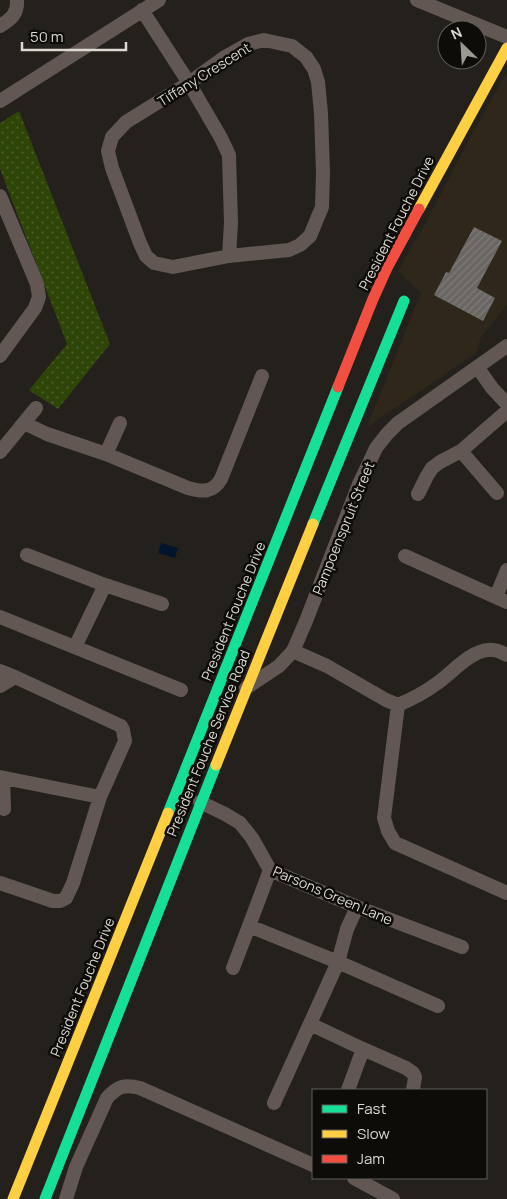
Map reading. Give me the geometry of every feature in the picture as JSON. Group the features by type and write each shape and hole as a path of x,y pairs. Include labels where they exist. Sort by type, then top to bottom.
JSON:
{"street":[{"path":"0,26 16,14 17,0"},
{"path":"0,101 159,0"},
{"path":"417,0 507,36"},
{"path":"142,10 189,83 229,155 231,223 229,256"},
{"name":"Tiffany Crescent","path":"264,40 292,46 306,57 314,69 318,82 323,173 322,207 310,236 300,245 289,250 229,256 172,267 154,263 146,256 112,168 108,151 112,137 126,122 248,44 264,40"},
{"name":"President Fouche Drive","path":"13,1199 373,300 387,268 507,48"},
{"path":"0,196 6,226 37,284 39,297 35,308 0,356"},
{"name":"President Fouche Service Road","path":"45,1199 200,802 404,301"},
{"name":"Pampoenspruit Street","path":"246,688 279,666 293,651 359,484 376,448 398,423 507,346"},
{"path":"478,368 492,388 507,404"},
{"path":"24,423 47,434 106,454 188,488 203,491 213,489 218,485 262,376"},
{"path":"0,452 36,408"},
{"path":"418,494 432,468 460,451 507,411"},
{"path":"106,454 120,423"},
{"path":"460,451 497,493"},
{"path":"27,555 162,604"},
{"path":"405,556 501,599 507,570"},
{"path":"75,647 105,584"},
{"path":"0,617 181,690"},
{"path":"293,651 327,666 398,705 437,684 474,654 490,649 507,655"},
{"path":"0,671 121,726 125,741 100,797 73,883 66,898 60,901 53,901 0,883"},
{"path":"0,686 15,677"},
{"path":"398,705 384,818 390,836 396,844 507,894"},
{"path":"4,809 2,777 100,797"},
{"name":"Parsons Green Lane","path":"200,802 240,823 252,838 270,870 357,907 462,947"},
{"path":"232,968 270,870"},
{"path":"274,1103 338,962 347,929 357,907"},
{"path":"248,926 338,962 438,1006"},
{"path":"310,1024 363,1050 406,1068 415,1077 413,1089"},
{"path":"348,1089 363,1050"},
{"path":"66,1199 76,1167 107,1098 114,1090 131,1085 312,1165"},
{"path":"356,1179 393,1199"}],"shaded area":[{"path":"507,74 507,305 481,337 476,353 367,427 421,293 398,271"}],"green space":[{"path":"19,111 110,344 58,409 29,390 67,344 0,169 0,123"}],"water":[{"path":"161,543 178,548 175,558 158,553"}],"building":[{"path":"474,227 502,241 477,288 495,298 483,321 434,295 446,272 449,273"}],"traffic: fast":[{"path":"313,524 404,301"},
{"path":"168,813 338,387"},
{"path":"45,1199 216,765"}],"traffic: slow":[{"path":"419,209 507,48"},
{"path":"216,765 313,524"},
{"path":"13,1199 168,813"}],"traffic: jam":[{"path":"338,387 387,268 419,209"}]}
